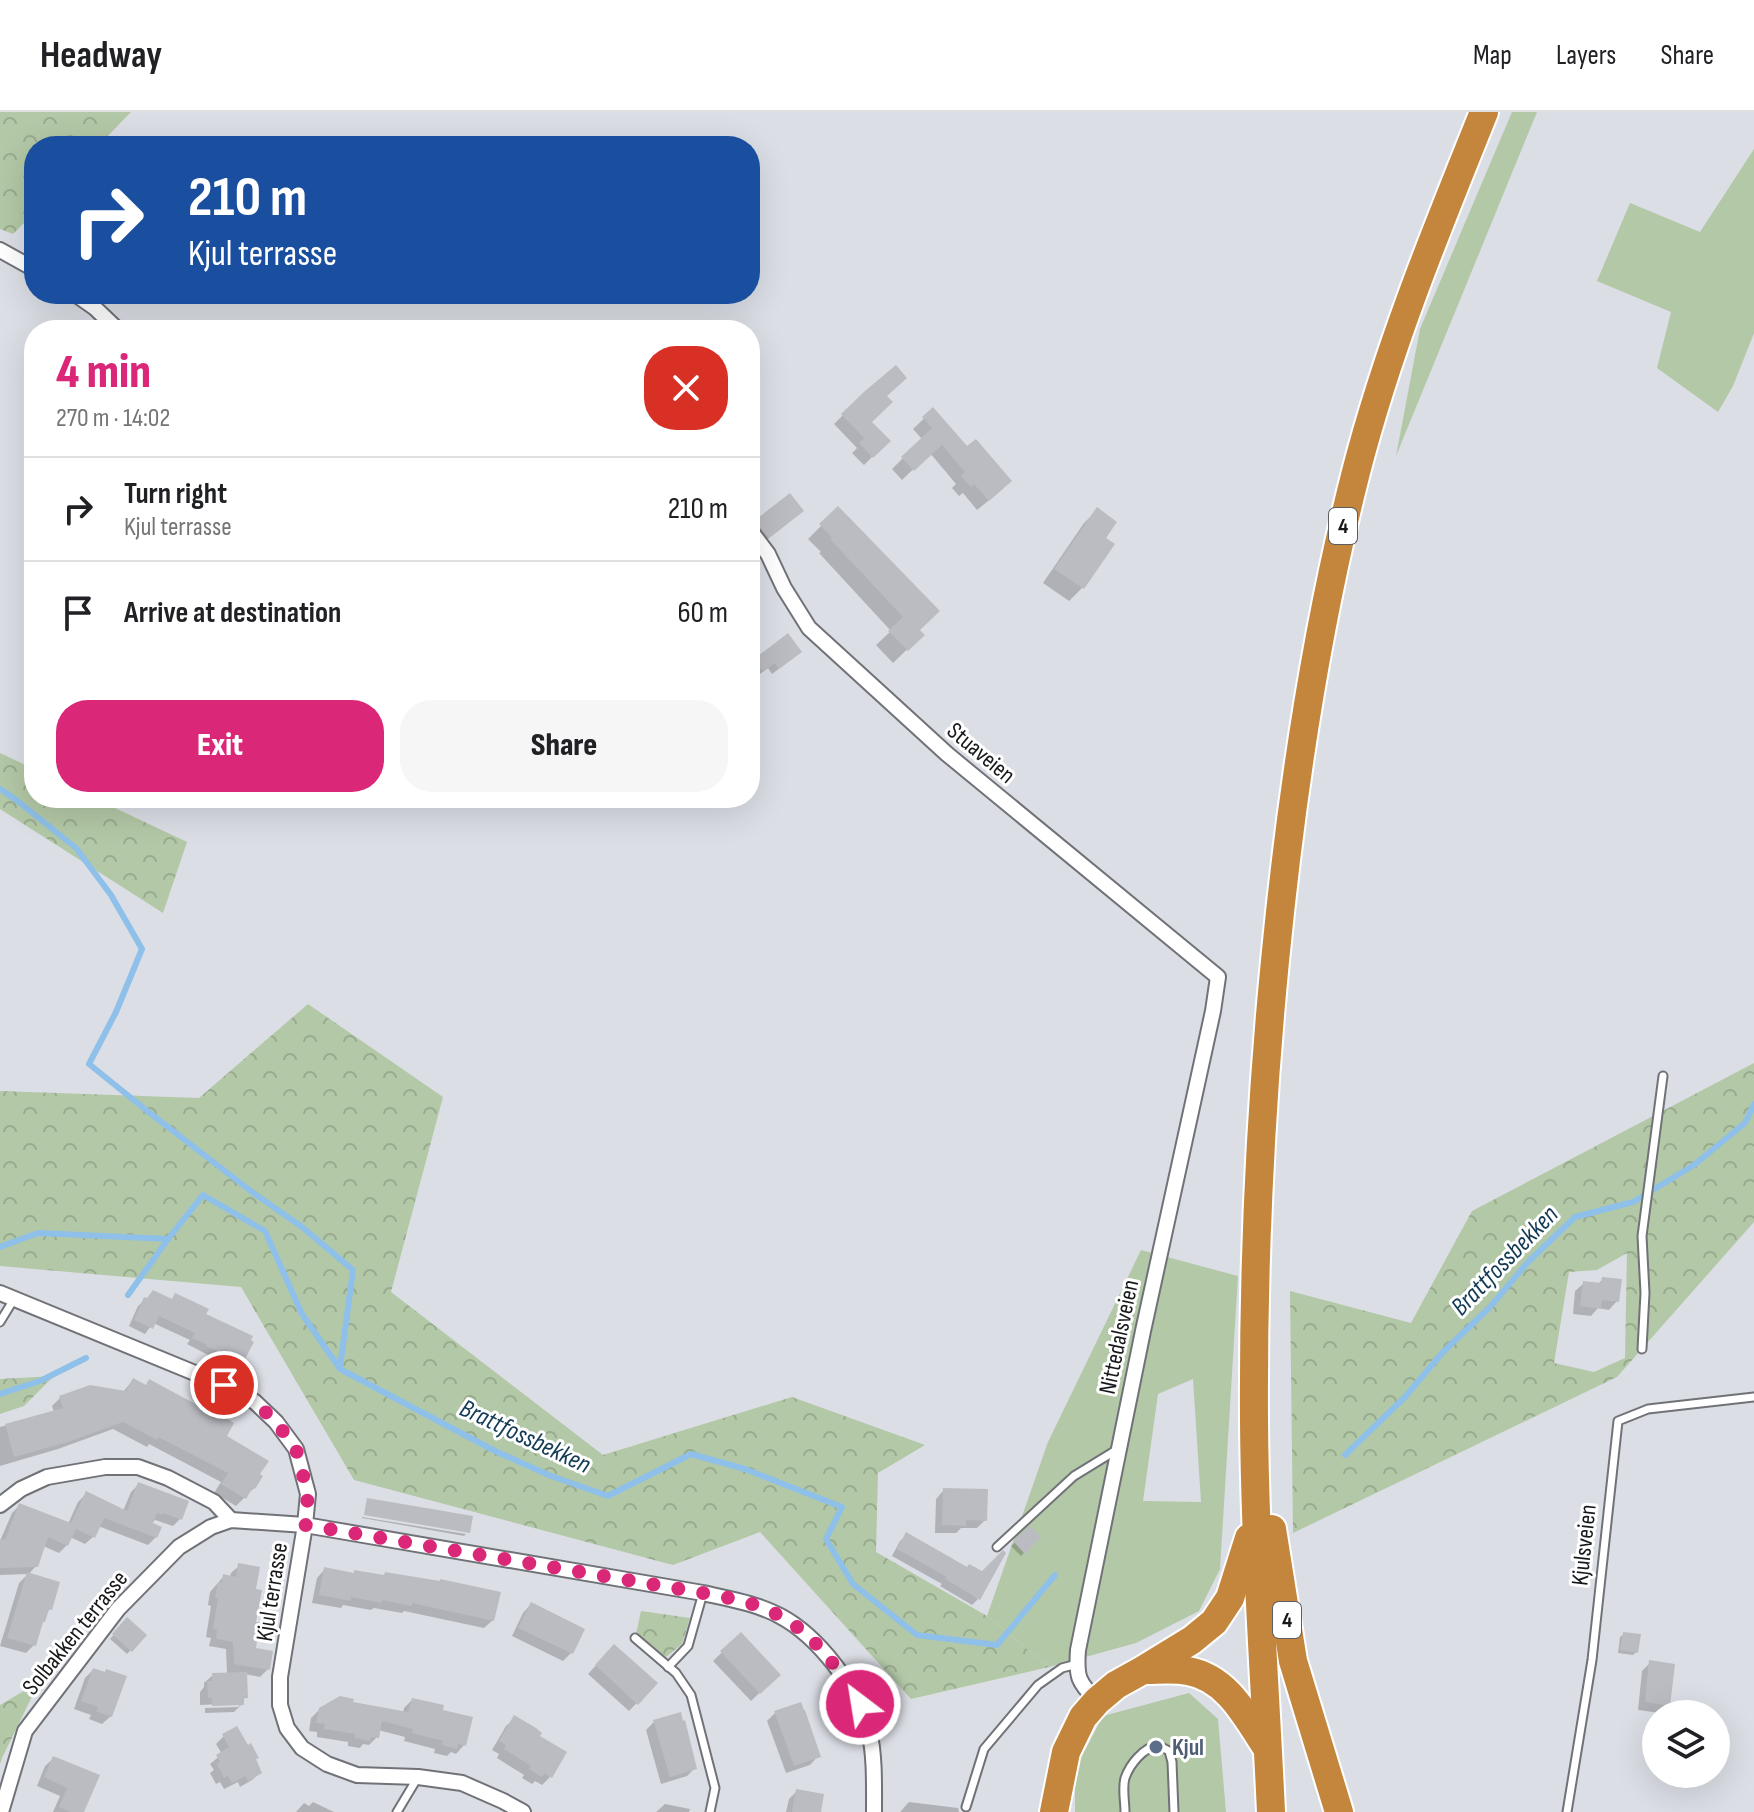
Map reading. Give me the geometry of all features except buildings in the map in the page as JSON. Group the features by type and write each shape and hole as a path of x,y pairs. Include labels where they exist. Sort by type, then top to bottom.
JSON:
{"highway":[{"name":"4","path":"1271,1812 1256,1514 1255,1241 1268,1027 1280,906 1308,697 1330,583 1357,469 1420,269 1484,112"},
{"name":"4","path":"1254,1424 1293,1661 1339,1812"},
{"name":"4","path":"1055,1810 1069,1744 1083,1717 1116,1685 1192,1640 1214,1622 1230,1598 1256,1514"},
{"path":"1143,1670 1189,1671 1215,1681 1236,1701 1268,1749"}],"street":[{"path":"0,250 24,263"},
{"path":"89,304 108,320"},
{"name":"Stuaveien","path":"760,543 809,628 947,754 1218,977"},
{"name":"Nittedalsveien","path":"1077,1664 1118,1449 1218,977"},
{"name":"Kjul terrasse","path":"0,1293 224,1385 255,1402 276,1422 296,1449 308,1494 280,1677 280,1705 287,1728 302,1748 327,1764 357,1775 418,1777 462,1783 523,1812"},
{"path":"0,1505 21,1489 47,1477 105,1467 138,1467 168,1478 214,1502 231,1520"},
{"name":"Solbakken terrasse","path":"1,1812 25,1731 118,1609 179,1547 211,1527 231,1520 305,1525 703,1593 750,1603 779,1615 798,1626 838,1669 860,1704 870,1733 874,1812"},
{"path":"1077,1664 1078,1679 1097,1701"}],"lane":[{"path":"1642,1349 1645,1293 1642,1236 1663,1076"},
{"path":"0,1322 14,1299"},
{"name":"Kjulsveien","path":"1567,1812 1592,1660 1618,1421 1648,1409 1754,1397"},
{"path":"997,1547 1074,1476 1118,1449"},
{"path":"668,1667 688,1646 703,1593"},
{"path":"635,1638 676,1673 691,1695 715,1788 710,1812"},
{"path":"966,1807 984,1749 1038,1685 1062,1668 1077,1664"},
{"path":"1125,1812 1126,1776 1142,1752 1158,1745 1169,1751 1172,1762 1174,1812"},
{"path":"397,1812 418,1777"}],"green space":[{"path":"0,112 131,112 108,136 24,136 24,223 13,234 0,229"},
{"path":"1512,112 1537,112 1396,456 1420,329"},
{"path":"1754,149 1754,333 1733,386 1718,412 1657,368 1671,312 1597,281 1630,203 1700,232"},
{"path":"0,753 24,764 24,808 115,808 187,842 163,913 0,809"},
{"path":"308,1004 443,1097 391,1292 603,1455 792,1397 925,1445 878,1473 876,1552 987,1616 1049,1667 911,1699 760,1532 673,1565 354,1480 241,1287 0,1266 0,1091 199,1098"},
{"path":"1754,1063 1754,1222 1617,1377 1293,1533 1290,1291 1411,1323 1472,1211","holes":["1627,1253 1625,1358 1594,1372 1554,1363 1569,1272 1597,1270"]},
{"path":"1141,1250 1238,1276 1220,1569 1199,1611 1136,1643 1049,1667 987,1616 1048,1442","holes":["1193,1379 1201,1502 1143,1501 1158,1394"]},
{"path":"54,1376 24,1406 0,1414 0,1379"},
{"path":"641,1611 690,1618 682,1644 666,1657 636,1634"},
{"path":"39,1682 2,1758 0,1764 0,1705"},
{"path":"1189,1693 1218,1719 1226,1812 1075,1812 1075,1769 1103,1716"}],"waterway":[{"path":"0,789 24,806"},
{"path":"26,808 76,848 111,895 142,949 116,1012 89,1064 252,1192 302,1227 353,1270 340,1367"},
{"name":"Brattfossbekken","path":"1345,1455 1405,1397 1443,1352 1575,1217 1633,1202 1694,1165 1745,1123 1754,1104"},
{"name":"Brattfossbekken","path":"128,1295 203,1195 265,1231 302,1314 340,1369 495,1451 551,1476 608,1496 691,1454 745,1469 842,1507 826,1539 853,1584 917,1635 997,1645 1055,1575"},
{"path":"0,1247 38,1233 168,1239"},
{"name":"Brattfossbekken","path":"0,1394 40,1381 86,1358"}],"place":[{"name":"Kjul","path":"1156,1747"}],"route":[{"path":"224,1385 255,1402 276,1422 296,1449 308,1494 305,1525 750,1603 798,1626 838,1669 860,1704"}]}
